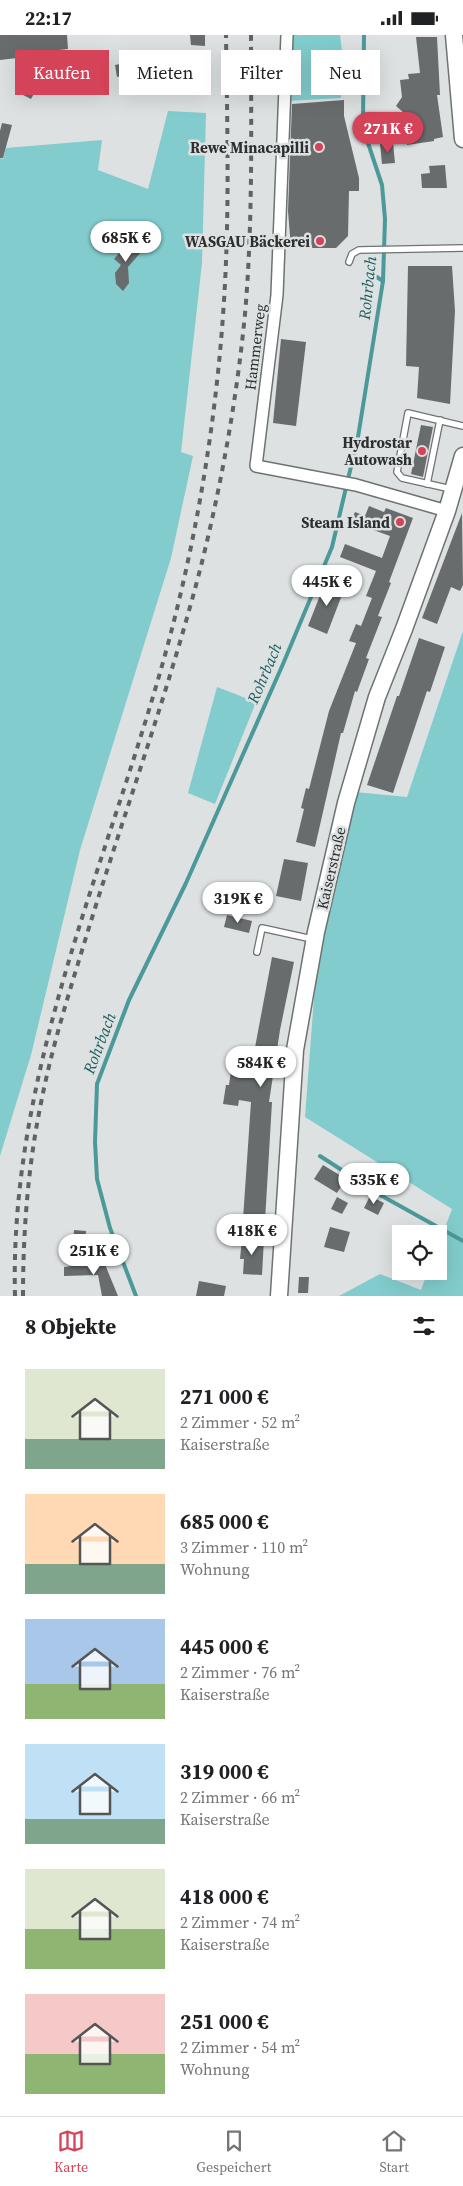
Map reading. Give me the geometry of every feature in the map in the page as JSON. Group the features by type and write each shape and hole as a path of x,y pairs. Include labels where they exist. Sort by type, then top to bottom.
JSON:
{"main road":[{"path":"454,35 463,139"},
{"name":"Kaiserstraße","path":"279,1296 295,1050 315,939 346,803 377,697 448,511 463,456"}],"street":[{"name":"Hammerweg","path":"287,35 277,295 256,466 356,485 448,511"}],"lane":[{"path":"349,262 352,254 359,250 463,248"},
{"path":"453,490 402,479 396,472 408,413 463,425"},
{"path":"427,484 440,420"},
{"path":"257,951 262,928 315,939"}],"shaded area":[{"path":"292,35 340,35 342,50 311,50 311,95 341,95 341,98 288,101 289,95 301,95 301,50 292,50"},
{"path":"168,111 206,113 202,263 181,452 193,456 171,558 80,850 31,1055 0,1156 0,158 3,159 6,148 102,140 98,170 148,189"},
{"path":"463,631 463,1296 339,1296 380,1274 421,1290 425,1280 447,1280 446,1225 452,1209 305,1117 316,971 355,792 407,797"},
{"path":"217,687 256,702 215,804 188,793"}],"building":[{"path":"0,35 67,35 68,49 15,50 15,58 0,60"},
{"path":"190,35 205,35 205,46 191,45"},
{"path":"416,37 437,37 440,95 437,95 443,137 434,139 434,141 407,145 403,112 396,106 402,97 400,80 409,79 408,74 420,73"},
{"path":"119,64 119,76 117,77 115,65"},
{"path":"23,95 33,95 31,99"},
{"name":"Rewe Minacapilli","path":"344,100 344,116 359,178 359,191 349,191 348,236 336,248 291,248 288,211 292,104"},
{"path":"2,123 12,125 3,158 0,158 0,131"},
{"path":"393,143 395,163 382,164 380,144"},
{"path":"445,165 447,188 422,188 421,174 430,173 429,166"},
{"path":"131,239 143,250 128,267 129,283 123,291 116,284 115,273 121,265 114,259"},
{"path":"408,266 452,266 455,311 450,404 417,398 419,367 406,366"},
{"path":"281,339 306,342 296,426 273,423"},
{"name":"Hydrostar Autowash","path":"421,425 433,427 423,477 411,474"},
{"path":"369,506 384,512 386,508 413,518 378,616 382,617 366,658 369,659 357,692 355,691 343,733 341,733 315,847 296,842 304,809 301,808 306,788 309,789 329,711 356,643 349,641 356,624 361,626 372,598 366,596 376,571 340,557 345,544 382,558 390,536 351,522 355,512 365,516"},
{"path":"462,513 463,585 460,591 451,587 437,624 422,618"},
{"path":"326,580 345,587 327,634 308,626"},
{"path":"419,638 445,647 430,692 427,691 393,793 367,785"},
{"path":"284,859 308,863 301,901 276,896"},
{"path":"227,915 252,921 249,933 224,927"},
{"path":"272,957 294,962 280,1030 269,1102 272,1102 265,1221 243,1219 251,1102 239,1100 238,1106 223,1104 226,1085 229,1085 233,1056 253,1058"},
{"path":"323,1165 346,1179 337,1193 314,1179"},
{"path":"370,1196 384,1203 378,1215 364,1208"},
{"path":"337,1197 348,1203 342,1214 331,1209"},
{"path":"330,1227 350,1232 344,1252 324,1247"},
{"path":"74,1230 86,1231 85,1246 73,1245"},
{"path":"242,1238 264,1239 262,1275 243,1274 244,1259 240,1259"},
{"path":"104,1262 118,1296 102,1296 98,1275 64,1276 64,1267"},
{"path":"299,1277 309,1277 308,1293 298,1293"},
{"path":"199,1281 226,1286 224,1296 196,1296"}],"waterway":[{"name":"Rohrbach","path":"136,1296 110,1228 97,1179 95,1142 97,1084 129,1000 186,883 283,664 332,547 358,437 383,281 385,219 382,185 365,134 363,120 364,35"},
{"path":"372,274 383,281"},
{"path":"320,1156 382,1196 463,1241"}],"railway":[{"path":"15,1296 17,1212 28,1129 45,1047 68,966 145,724 168,644 200,502 214,406 226,261 226,35"},
{"path":"23,1296 25,1223 30,1175 36,1127 50,1060 87,934 176,656 202,562 228,439 242,345 248,279 251,175 251,35"}],"place":[{"name":"Rewe Minacapilli","path":"319,147"},
{"name":"WASGAU Bäckerei","path":"320,241"},
{"name":"Hydrostar Autowash","path":"422,451"},
{"name":"Steam Island","path":"400,522"}]}
